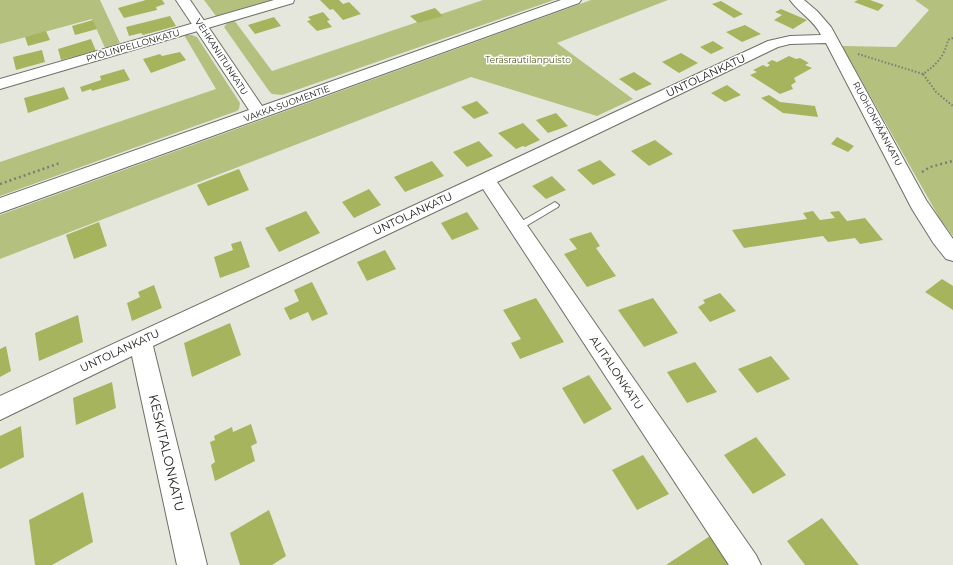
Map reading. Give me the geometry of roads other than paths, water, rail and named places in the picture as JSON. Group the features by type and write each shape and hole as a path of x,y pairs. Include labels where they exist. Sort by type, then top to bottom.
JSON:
{"street":[{"name":"VEHKANIITUNKATU","path":"183,0 260,114"},
{"name":"PYÖLINPELLONKATU","path":"0,84 288,0"},
{"name":"VAKKA-SUOMENTIE","path":"0,206 260,114 574,0"},
{"name":"RUOHONPÄÄNKATU","path":"796,0 819,20 831,39 920,204 941,239 953,253"},
{"name":"UNTOLANKATU","path":"0,408 773,44 790,40 831,39"},
{"name":"ALITALONKATU","path":"486,180 746,565"},
{"name":"KESKITALONKATU","path":"140,341 192,565"}],"lane":[{"path":"518,227 556,205"}],"park label":[{"name":"Teräsrautilanpuisto","path":"528,60"}]}
